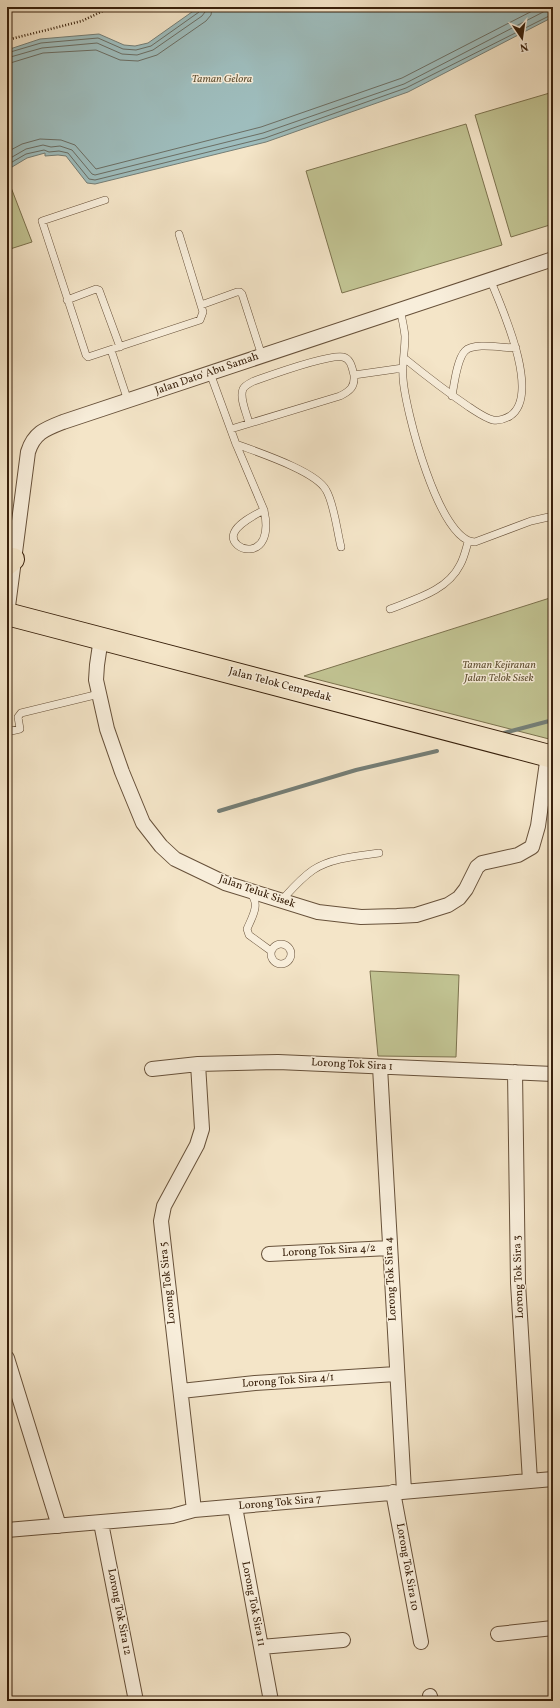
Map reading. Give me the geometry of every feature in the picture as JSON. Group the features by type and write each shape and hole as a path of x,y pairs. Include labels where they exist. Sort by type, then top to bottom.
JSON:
{"main road":[{"name":"Jalan Telok Cempedak","path":"7,614 551,756"}],"street":[{"name":"Jalan Dato' Abu Samah","path":"7,614 10,562 28,452 30,443 38,434 49,427 553,259"},
{"name":"Jalan Teluk Sisek","path":"102,638 96,680 107,729 136,808 150,834 175,859 225,883 249,892 318,912 361,917 416,915 448,904 459,898 466,889 477,867 482,863 518,855 532,847 538,826 551,756"},
{"name":"Lorong Tok Sira 1","path":"152,1069 198,1064 278,1062 553,1074"},
{"name":"Lorong Tok Sira 5","path":"194,1510 161,1221 164,1206 197,1145 202,1128 198,1064"},
{"name":"Lorong Tok Sira 4","path":"380,1067 396,1374 399,1492"},
{"name":"Lorong Tok Sira 3","path":"515,1072 518,1283 530,1481"},
{"name":"Lorong Tok Sira 4/2","path":"269,1254 389,1248"},
{"path":"7,1358 59,1526"},
{"name":"Lorong Tok Sira 4/1","path":"181,1391 262,1382 396,1374"},
{"name":"Lorong Tok Sira 7","path":"7,1530 172,1516 194,1510 553,1479"},
{"name":"Lorong Tok Sira 10","path":"399,1492 421,1642"},
{"name":"Lorong Tok Sira 11","path":"235,1507 260,1647 272,1701"},
{"name":"Lorong Tok Sira 12","path":"101,1523 136,1701"},
{"path":"498,1634 553,1628"},
{"path":"260,1647 343,1640"}],"lane":[{"path":"105,200 42,221 67,300 88,357 200,320 203,312 178,234"},
{"path":"404,358 452,396 476,412 493,420 500,421 513,414 518,408 522,394 516,348 490,279"},
{"path":"67,300 96,289 99,290 120,347"},
{"path":"201,306 240,292 262,356"},
{"path":"400,309 404,324 403,378 407,403 425,470 434,491 458,534 468,542 475,542 531,521 553,516"},
{"path":"452,396 460,361 464,352 472,347 483,346 516,348"},
{"path":"110,350 128,401"},
{"path":"231,429 340,396 352,388 355,382 350,362 344,357 336,357 308,364 254,381 246,385 243,389 242,396 249,423"},
{"path":"354,375 403,368"},
{"path":"210,373 236,444 264,510 266,530 264,539 260,545 254,548 246,549 235,544 234,539 236,530 264,510"},
{"path":"236,444 291,466 318,480 326,489 341,547"},
{"path":"390,609 443,586 454,575 460,565 468,542"},
{"path":"7,732 20,729 18,717 21,713 99,694"},
{"path":"281,901 299,881 314,870 341,860 379,854"},
{"path":"249,892 254,897 256,903 247,932 271,951"}],"path":[{"path":"7,40 82,21 111,7"}],"green space":[{"path":"553,92 553,224 511,237 475,115"},
{"path":"466,124 502,245 342,293 306,171"},
{"path":"7,177 32,242 7,250"},
{"name":"Taman Kejiranan Jalan Telok Sisek","path":"553,597 553,740 304,676"},
{"path":"370,971 459,975 456,1057 378,1056"}],"water":[{"name":"Taman Gelora","path":"199,7 553,7 553,17 408,92 266,142 95,184 87,183 66,156 45,156 45,153 27,158 7,170 7,50 40,39 99,34 124,45 135,46 148,43"}],"waterway":[{"path":"504,733 553,720"},
{"path":"219,811 356,770 437,751"}]}
